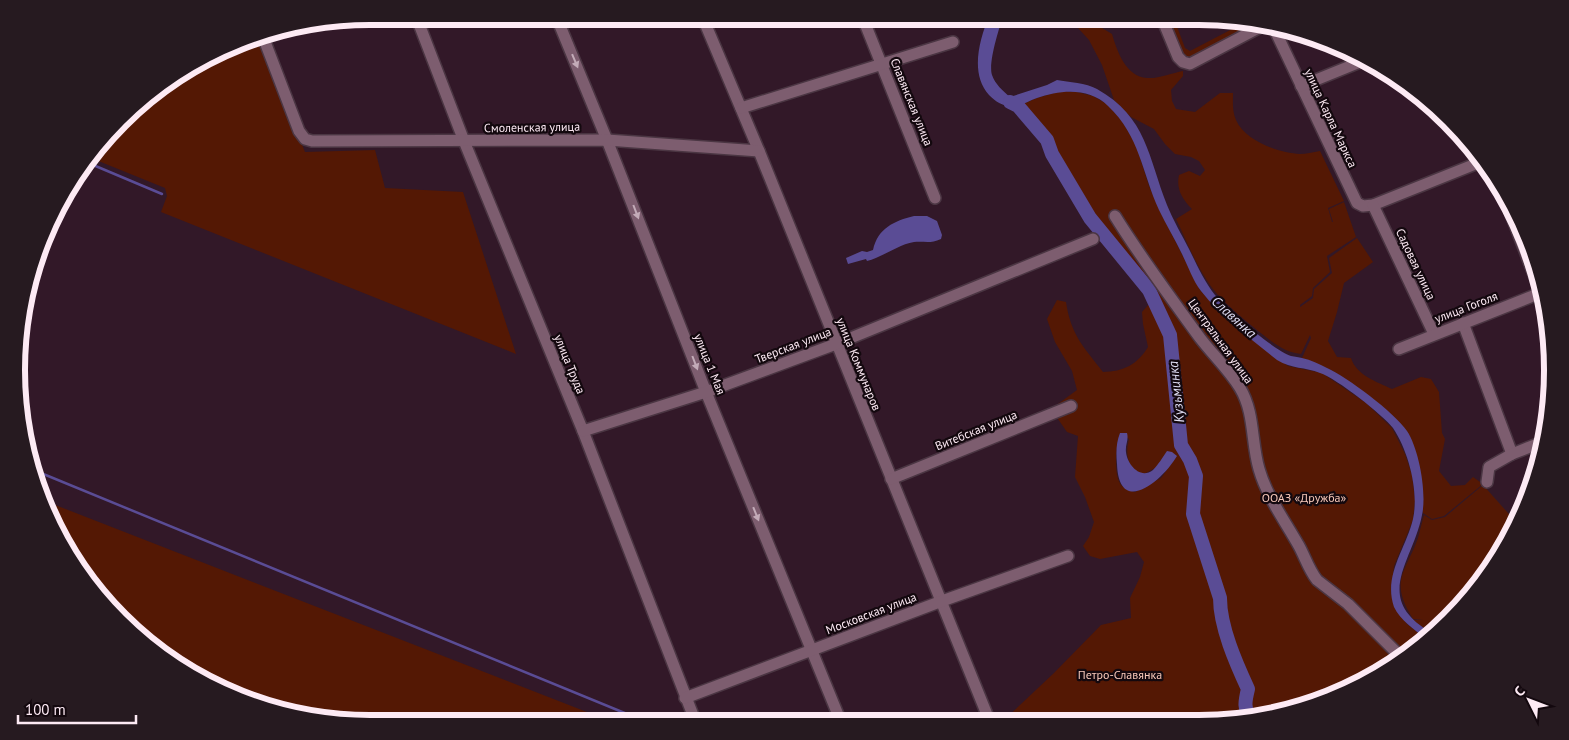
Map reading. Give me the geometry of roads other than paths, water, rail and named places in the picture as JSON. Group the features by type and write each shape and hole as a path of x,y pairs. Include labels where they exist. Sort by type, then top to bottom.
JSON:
{"street":[{"name":"улица Труда","path":"419,25 464,142 583,431 692,715"},
{"name":"улица 1 Мая","path":"560,25 706,392 838,715"},
{"name":"улица Коммунаров","path":"706,25 759,151 987,715"},
{"name":"Славянская улица","path":"866,25 935,198"},
{"path":"1166,25 1178,57 1183,62 1190,64 1257,30"},
{"name":"улица Карла Маркса","path":"1275,34 1357,203 1363,206 1373,205"},
{"name":"Смоленская улица","path":"265,41 300,131 305,139 312,142 607,140 759,151"},
{"path":"741,108 953,42"},
{"path":"1301,86 1357,64"},
{"path":"1373,205 1476,164"},
{"name":"Садовая улица","path":"1373,205 1434,334"},
{"name":"Центральная улица","path":"1115,216 1201,339 1240,388 1252,421 1258,466 1262,478 1285,523 1300,546 1313,575 1348,604 1397,653"},
{"name":"Тверская улица","path":"583,431 706,392 836,344 1092,239"},
{"name":"улица Гоголя","path":"1399,349 1535,295"},
{"path":"1463,323 1512,454"},
{"name":"Витебская улица","path":"891,479 1071,406"},
{"path":"1487,482 1490,468 1512,454 1535,445"},
{"name":"Московская улица","path":"685,698 1068,556"}],"water":[{"name":"Славянка","path":"986,25 1001,25 991,70 997,84 1010,97 1057,80 1093,87 1114,100 1136,125 1144,140 1169,211 1207,284 1215,295 1240,319 1273,346 1291,356 1318,364 1346,379 1392,414 1407,431 1415,449 1421,471 1423,506 1417,532 1401,578 1400,593 1403,606 1414,620 1426,629 1420,634 1400,616 1394,607 1391,595 1393,573 1410,530 1415,508 1414,485 1408,460 1393,428 1359,398 1327,376 1277,360 1237,328 1209,301 1195,283 1159,210 1134,142 1119,118 1108,106 1092,96 1074,92 1046,95 1016,106 1001,104 989,95 983,87 978,67 982,36"},
{"path":"914,216 927,216 937,221 942,235 941,239 931,242 914,242 867,261 866,259 848,264 846,258 862,251 873,250 875,242 888,227 900,220"},
{"path":"1120,433 1127,433 1127,457 1132,466 1139,472 1148,473 1153,470 1167,451 1177,456 1162,475 1152,483 1133,492 1125,489 1120,480 1117,464 1117,448"}],"waterway":[{"name":"Кузьминка","path":"1010,102 1018,106 1047,140 1052,154 1090,218 1149,290 1170,335 1181,445 1190,460 1196,476 1193,514 1220,598 1226,633 1248,689 1246,697 1247,711"},
{"path":"93,165 162,194"},
{"path":"41,473 630,715"}],"park label":[{"name":"ООАЗ «Дружба»","path":"1304,497"},
{"name":"Петро-Славянка","path":"1120,674"}]}
